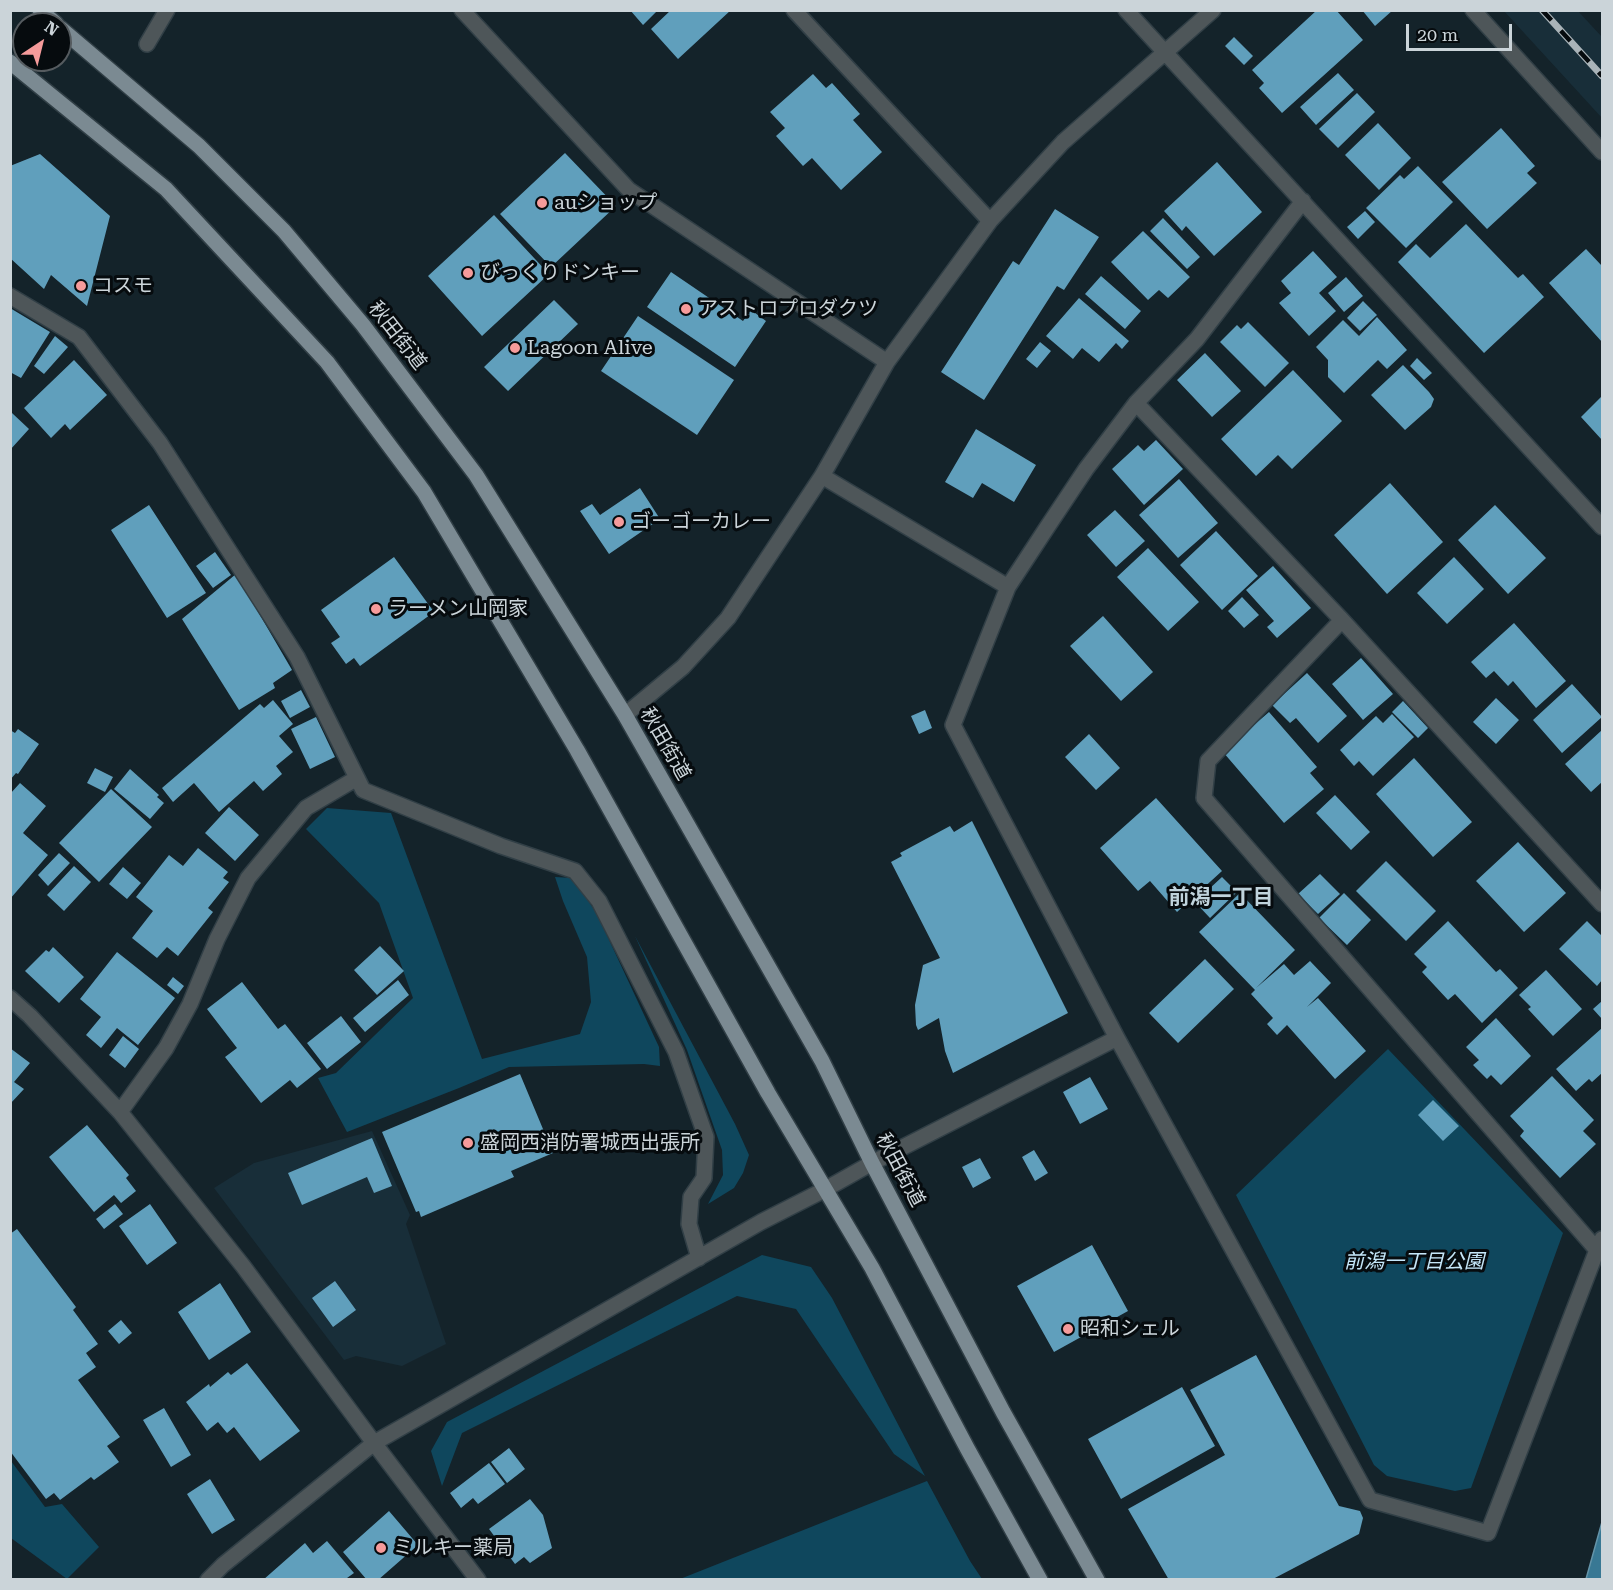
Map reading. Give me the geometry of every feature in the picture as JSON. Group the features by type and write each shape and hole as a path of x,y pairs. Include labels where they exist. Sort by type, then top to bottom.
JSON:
{"main road":[{"name":"秋田街道","path":"72,38 199,146 284,231 363,325 476,475 625,715 822,1061 872,1163 1003,1412 1097,1580"},
{"path":"10,62 166,189 327,362 424,492 577,750 768,1093 872,1268 1040,1580"}],"street":[{"path":"147,44 167,10"},
{"path":"462,10 629,189 887,362"},
{"path":"794,10 990,221"},
{"path":"1126,10 1602,527"},
{"path":"625,715 683,667 728,618 822,476 887,362 990,221 1063,142 1213,10"},
{"path":"1473,10 1602,152"},
{"path":"1303,201 1197,339 1136,403 1086,469 1008,587 953,725 1118,1038 1370,1500 1488,1533 1600,1245 1204,798 1208,761 1342,620"},
{"path":"10,296 79,337 160,443 297,657 363,790 501,846 575,871 599,901 676,1052 706,1137 704,1178 691,1197 688,1224 699,1258"},
{"path":"1136,403 1342,620 1602,904"},
{"path":"822,476 1008,587"},
{"path":"120,1112 166,1048 190,1004 217,939 248,879 306,808 357,778"},
{"path":"10,998 30,1016 120,1112 243,1266 478,1580"},
{"path":"208,1580 223,1565 374,1443 761,1222 1118,1038"}],"shaded area":[{"path":"1504,11 1578,11 1602,37 1602,118"},
{"path":"372,1131 410,1215 406,1224 446,1344 402,1366 356,1356 344,1360 214,1188 254,1163"},
{"path":"1602,1522 1602,1579 1586,1579"}],"green space":[{"path":"327,808 391,813 482,1059 580,1034 591,1002 587,957 555,877 573,878 597,914 659,1047 660,1066 644,1064 509,1067 347,1132 318,1078 336,1073 413,998 379,903 306,829"},
{"path":"635,936 735,1124 749,1155 743,1173 734,1188 708,1204 723,1175 722,1150 687,1050"},
{"name":"前潟一丁目公園","path":"1388,1049 1563,1233 1471,1488 1455,1491 1387,1476 1374,1465 1236,1195"},
{"path":"762,1255 811,1267 832,1298 925,1476 894,1454 796,1309 737,1296 462,1433 442,1486 431,1451 447,1422"},
{"path":"11,1461 45,1507 62,1504 99,1547 67,1579 11,1538"},
{"path":"927,1481 982,1579 680,1579"}],"building":[{"path":"630,10 658,10 643,25"},
{"path":"671,10 731,10 678,59 651,29"},
{"path":"1317,10 1336,10 1363,40 1282,113 1259,88 1264,83 1252,70"},
{"path":"1362,10 1393,10 1375,26"},
{"path":"1234,37 1253,56 1244,65 1225,46"},
{"path":"1338,73 1354,90 1316,125 1300,107"},
{"path":"813,74 826,88 832,83 860,114 853,120 882,152 841,190 812,158 803,166 776,136 785,128 770,112"},
{"path":"1357,93 1375,112 1338,148 1319,129"},
{"path":"1378,123 1411,158 1379,190 1345,155"},
{"path":"1501,128 1535,166 1527,173 1537,183 1487,229 1442,182"},
{"path":"565,153 616,206 551,267 500,214"},
{"path":"40,154 110,216 87,306 51,275 44,289 10,258 10,166"},
{"path":"1217,162 1262,212 1214,256 1186,226 1182,231 1164,211"},
{"path":"1418,166 1453,202 1406,248 1366,208 1400,175 1404,179"},
{"path":"1055,209 1099,237 1064,290 1057,286 984,400 941,372 1013,261 1019,265"},
{"path":"1365,211 1375,222 1358,239 1347,227"},
{"path":"494,215 549,274 482,336 428,276"},
{"path":"1163,218 1200,257 1187,269 1150,231"},
{"path":"1466,224 1518,278 1523,274 1544,297 1484,353 1398,262 1416,244 1430,258"},
{"path":"1143,231 1190,277 1168,298 1159,290 1148,300 1111,262"},
{"path":"1586,249 1602,266 1602,342 1549,283"},
{"path":"1313,251 1337,277 1319,293 1336,311 1309,336 1279,303 1291,293 1281,281"},
{"path":"671,272 743,321 751,310 766,321 735,367 647,307"},
{"path":"1101,276 1141,311 1125,329 1085,294"},
{"path":"1346,277 1363,296 1344,312 1328,293"},
{"path":"1079,298 1129,341 1122,349 1116,343 1099,362 1082,348 1073,359 1046,336"},
{"path":"554,300 578,324 508,391 484,367"},
{"path":"1363,301 1377,315 1360,331 1347,318"},
{"path":"10,308 50,332 21,378 10,372"},
{"path":"638,316 734,380 697,435 601,371"},
{"path":"1377,317 1407,350 1387,369 1378,360 1344,393 1328,377 1328,360 1316,347 1343,320 1359,336"},
{"path":"1248,322 1289,363 1265,387 1220,342 1237,325 1241,329"},
{"path":"55,336 68,347 44,374 34,366"},
{"path":"1040,342 1051,351 1037,368 1026,359"},
{"path":"1205,353 1241,391 1212,417 1177,380"},
{"path":"1417,358 1432,373 1424,380 1410,366"},
{"path":"74,360 107,395 70,430 65,424 51,438 24,408"},
{"path":"1403,365 1434,399 1431,407 1405,430 1371,395"},
{"path":"1293,370 1342,421 1292,469 1278,455 1256,476 1221,439"},
{"path":"1602,396 1602,440 1581,417"},
{"path":"12,413 29,429 10,450 10,415"},
{"path":"976,429 1036,465 1014,502 982,483 973,498 945,482"},
{"path":"1156,440 1183,469 1144,505 1112,469 1138,445 1144,451"},
{"path":"1179,479 1218,523 1178,558 1139,515"},
{"path":"1390,483 1443,542 1387,594 1334,535"},
{"path":"640,488 660,519 609,554 580,511 592,504 600,515"},
{"path":"149,505 206,593 167,618 111,530"},
{"path":"1495,505 1546,558 1508,594 1458,540"},
{"path":"1115,510 1145,541 1116,567 1087,535"},
{"path":"1216,531 1258,576 1222,610 1180,565"},
{"path":"1148,548 1199,602 1168,631 1117,577"},
{"path":"215,552 231,575 213,588 196,566"},
{"path":"394,557 434,612 360,666 354,658 346,664 331,643 340,637 321,610"},
{"path":"1454,557 1484,589 1447,624 1417,593"},
{"path":"1273,566 1311,608 1277,638 1267,627 1274,621 1246,590"},
{"path":"236,574 292,670 273,683 275,688 239,710 182,619"},
{"path":"1242,597 1259,615 1244,628 1228,611"},
{"path":"1103,616 1153,672 1121,701 1070,646"},
{"path":"1514,623 1566,681 1536,708 1513,681 1508,686 1494,671 1486,678 1471,662"},
{"path":"1361,658 1393,694 1363,720 1332,684"},
{"path":"1307,673 1347,716 1318,743 1296,718 1290,723 1272,705"},
{"path":"1572,684 1602,717 1562,753 1533,720"},
{"path":"301,690 310,707 290,718 281,701"},
{"path":"1496,698 1519,720 1496,744 1473,722"},
{"path":"273,700 293,724 279,736 293,752 276,766 282,774 263,791 254,781 219,812 194,783 173,802 162,788 260,704 264,708"},
{"path":"1403,701 1428,728 1418,738 1392,712"},
{"path":"925,710 932,728 919,734 911,716"},
{"path":"1269,712 1317,767 1310,773 1324,789 1284,823 1223,752"},
{"path":"1392,714 1414,737 1373,776 1359,761 1354,766 1340,750 1376,716 1383,723"},
{"path":"316,717 335,757 310,769 291,729"},
{"path":"18,729 39,744 18,774 16,773 10,780 10,730 15,733"},
{"path":"1602,730 1602,782 1591,792 1565,764"},
{"path":"1089,734 1120,768 1096,790 1065,757"},
{"path":"1414,758 1472,822 1433,857 1376,794"},
{"path":"95,768 113,777 105,792 87,783"},
{"path":"130,769 159,795 157,797 164,803 150,819 114,789"},
{"path":"20,783 46,806 23,833 48,855 10,899 10,794"},
{"path":"111,789 152,827 99,882 59,843"},
{"path":"1335,795 1370,832 1351,850 1316,813"},
{"path":"1156,798 1222,871 1177,912 1150,881 1138,891 1100,848"},
{"path":"229,807 259,835 235,861 205,833"},
{"path":"972,821 1068,1013 953,1073 945,1051 939,1018 918,1030 916,1025 915,1005 923,965 940,958 891,862 902,856 900,853 950,826 954,832"},
{"path":"1518,842 1566,893 1524,932 1476,881"},
{"path":"198,848 228,872 223,878 229,882 208,908 213,912 178,956 167,947 157,958 132,938 153,911 136,897 169,855 183,866"},
{"path":"59,853 70,863 48,886 38,875"},
{"path":"1386,861 1436,911 1406,941 1356,891"},
{"path":"74,866 91,882 64,911 47,895"},
{"path":"123,867 141,883 127,899 109,884"},
{"path":"1320,874 1340,894 1318,914 1298,894"},
{"path":"1222,877 1237,892 1210,918 1195,902"},
{"path":"1240,893 1295,950 1256,988 1284,964 1294,975 1310,961 1331,983 1307,1007 1318,998 1366,1051 1335,1079 1287,1025 1277,1035 1267,1024 1273,1018 1251,994 1255,990 1199,932"},
{"path":"1344,893 1371,920 1347,945 1319,918"},
{"path":"1448,921 1496,972 1500,969 1518,988 1482,1023 1455,994 1448,1000 1422,972 1427,967 1414,954"},
{"path":"1587,921 1602,936 1602,980 1597,986 1559,949"},
{"path":"380,946 404,971 377,995 354,970"},
{"path":"53,947 84,977 59,1003 25,971 46,950 49,952"},
{"path":"117,952 175,998 138,1045 117,1028 101,1048 86,1035 101,1017 80,999"},
{"path":"1205,959 1234,989 1178,1043 1149,1013"},
{"path":"1546,970 1582,1009 1553,1036 1528,1009 1531,1007 1519,995"},
{"path":"173,977 184,986 178,994 167,985"},
{"path":"398,980 409,995 365,1032 353,1018"},
{"path":"242,982 278,1029 285,1024 321,1069 297,1088 290,1080 261,1103 225,1057 237,1048 207,1009"},
{"path":"1602,1001 1602,1019 1593,1009"},
{"path":"341,1016 361,1042 327,1069 307,1043"},
{"path":"1496,1018 1531,1056 1501,1085 1491,1075 1487,1079 1473,1065 1479,1060 1466,1047"},
{"path":"1602,1028 1602,1073 1592,1082 1589,1079 1576,1091 1556,1069"},
{"path":"123,1036 139,1049 125,1068 109,1055"},
{"path":"10,1048 30,1063 14,1082 24,1089 10,1104"},
{"name":"盛岡西消防署城西出張所","path":"520,1074 553,1153 511,1171 514,1177 421,1217 419,1211 416,1212 382,1132"},
{"path":"1552,1076 1594,1120 1583,1131 1596,1144 1560,1178 1520,1136 1524,1131 1510,1116"},
{"path":"1090,1077 1108,1109 1080,1124 1063,1092"},
{"path":"1433,1100 1459,1126 1443,1141 1418,1115"},
{"path":"87,1125 129,1175 126,1178 136,1191 121,1203 114,1195 94,1212 49,1157"},
{"path":"372,1138 392,1186 374,1193 367,1177 302,1205 288,1173"},
{"path":"1034,1150 1048,1173 1035,1181 1022,1157"},
{"path":"980,1158 991,1178 973,1188 962,1167"},
{"path":"115,1204 123,1214 104,1229 96,1219"},
{"path":"150,1204 177,1243 147,1265 119,1226"},
{"path":"17,1229 76,1307 73,1310 98,1344 86,1353 96,1367 78,1380 120,1437 107,1446 119,1462 94,1480 91,1477 60,1500 54,1493 46,1499 10,1451 10,1234"},
{"path":"1092,1245 1128,1311 1054,1352 1017,1286"},
{"path":"335,1281 356,1310 333,1327 312,1298"},
{"path":"220,1283 251,1332 209,1360 178,1312"},
{"path":"121,1320 132,1333 119,1344 108,1331"},
{"path":"1256,1355 1339,1506 1360,1511 1363,1518 1359,1534 1271,1580 1169,1580 1128,1509 1225,1455 1190,1390"},
{"path":"247,1363 300,1431 260,1461 234,1427 227,1433 218,1422 207,1431 186,1402 209,1384 210,1387 228,1372 231,1375"},
{"path":"1182,1387 1215,1446 1121,1499 1088,1439"},
{"path":"164,1408 191,1455 171,1467 143,1420"},
{"path":"509,1448 525,1469 507,1483 491,1462"},
{"path":"489,1463 505,1484 478,1504 473,1498 461,1508 450,1493"},
{"path":"210,1479 235,1520 212,1534 187,1494"},
{"path":"530,1499 543,1515 552,1548 530,1563 524,1557 515,1564 489,1529"},
{"name":"ミルキー薬局","path":"389,1511 418,1545 378,1580 367,1580 343,1552"},
{"path":"327,1541 354,1573 347,1578 348,1580 263,1580 305,1543 313,1553"}],"railway":[{"path":"1542,10 1602,76"}],"place":[{"name":"auショップ","path":"542,203"},
{"name":"びっくりドンキー","path":"468,273"},
{"name":"コスモ","path":"81,286"},
{"name":"アストロプロダクツ","path":"686,309"},
{"name":"Lagoon Alive","path":"515,348"},
{"name":"ゴーゴーカレー","path":"619,522"},
{"name":"ラーメン山岡家","path":"376,609"},
{"name":"盛岡西消防署城西出張所","path":"468,1143"},
{"name":"昭和シェル","path":"1068,1329"},
{"name":"ミルキー薬局","path":"381,1548"}],"district":[{"name":"前潟一丁目","path":"1221,898"}]}
